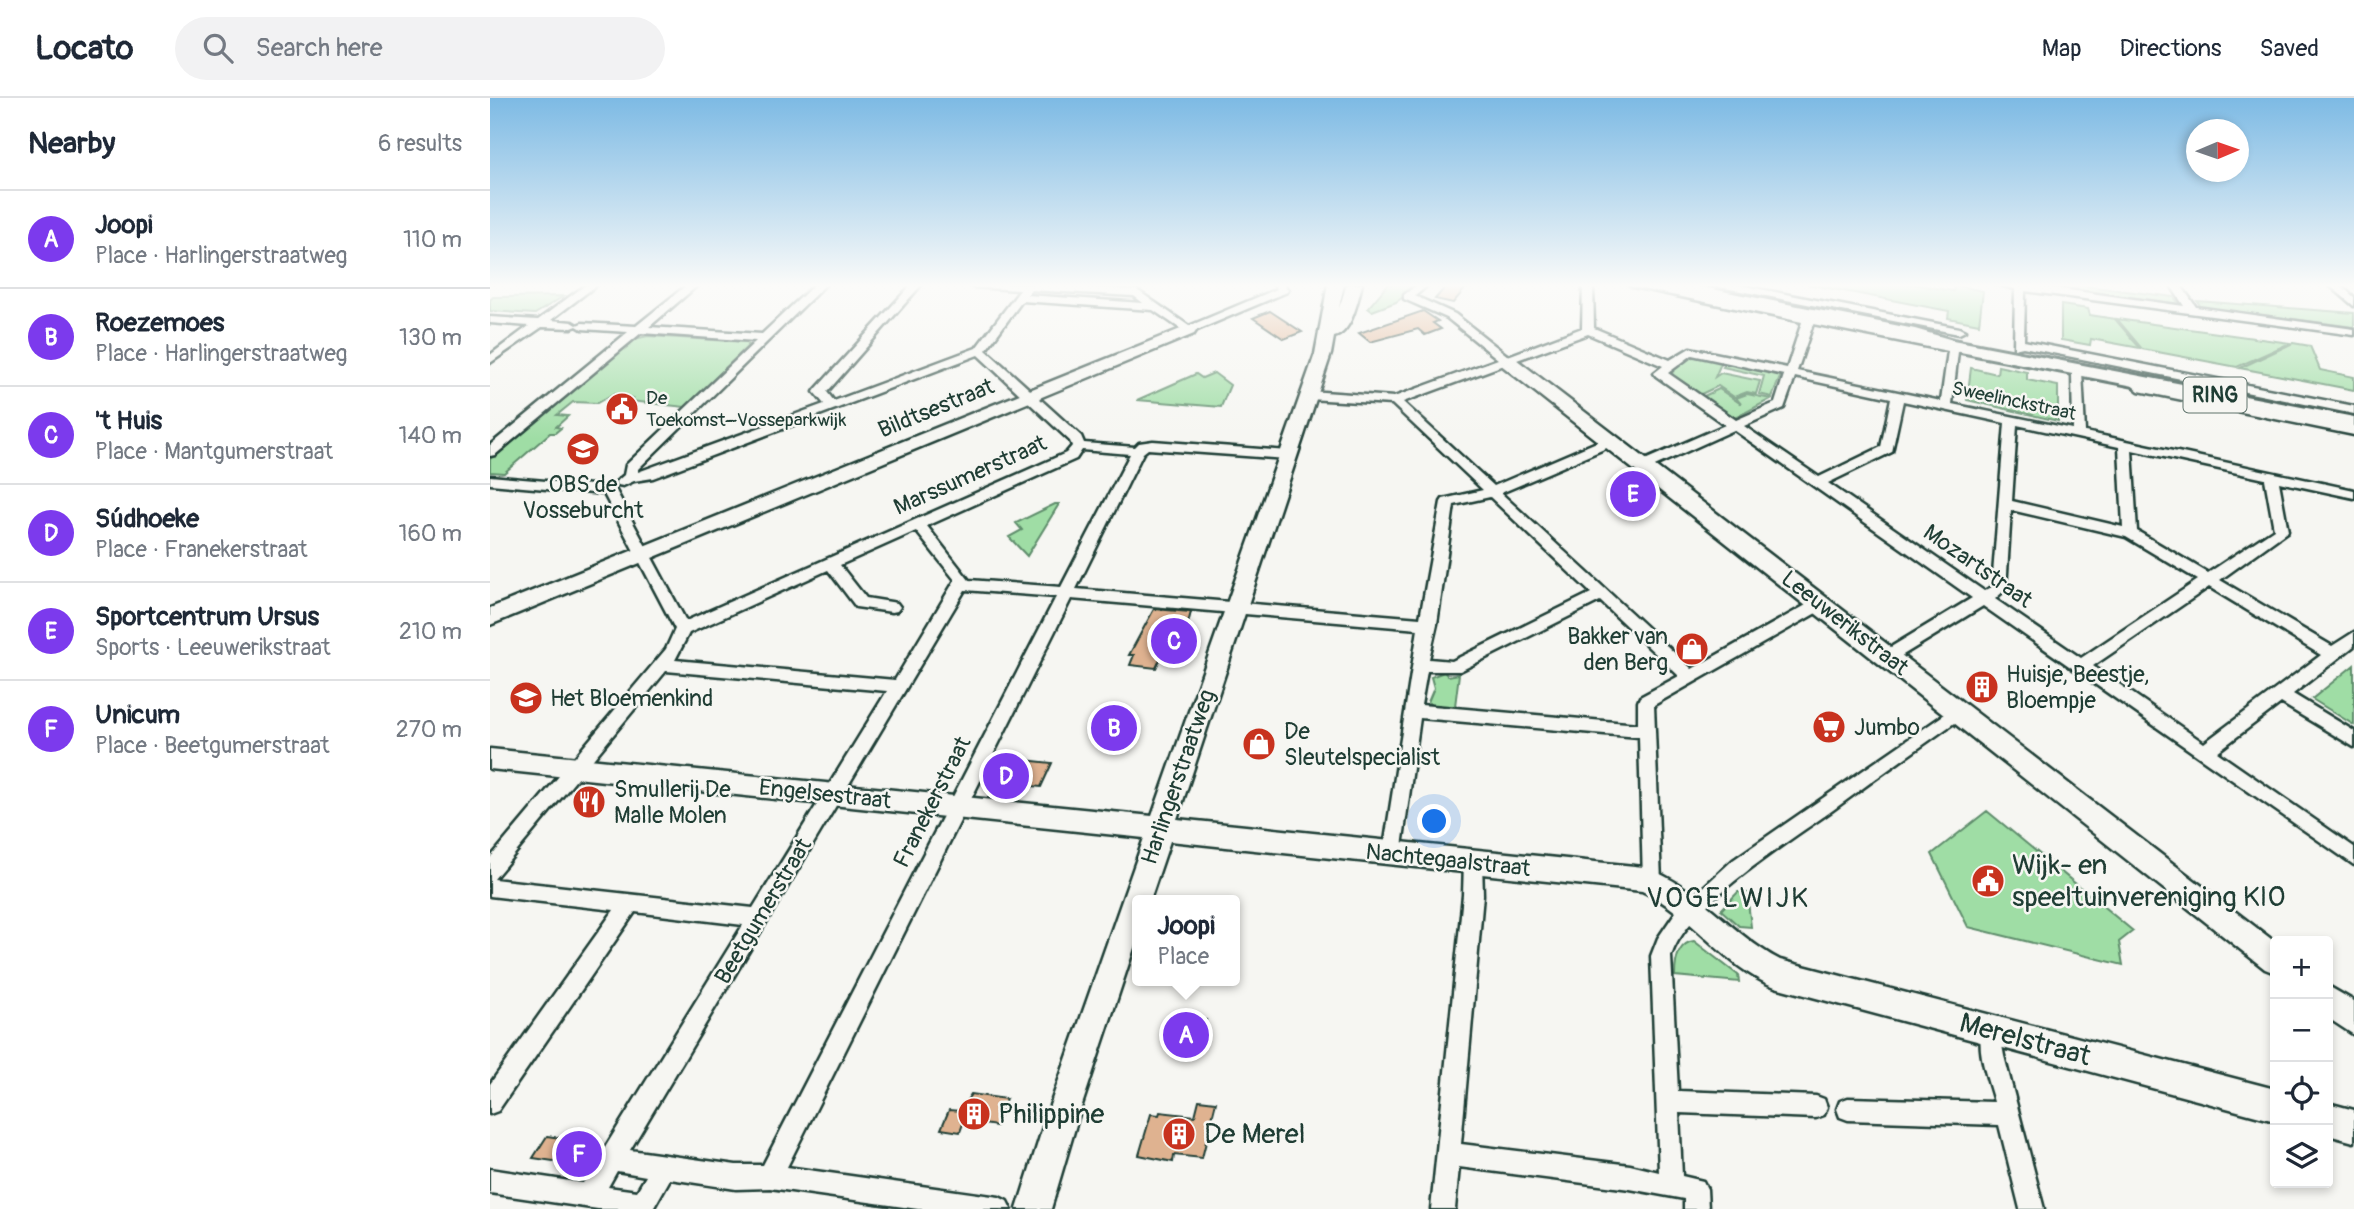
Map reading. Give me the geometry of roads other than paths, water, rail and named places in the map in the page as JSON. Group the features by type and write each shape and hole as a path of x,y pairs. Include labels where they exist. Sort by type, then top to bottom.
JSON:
{"main road":[{"name":"RING","path":"1929,336 2018,345 2081,369 2144,375 2354,416"},
{"name":"RING","path":"1942,336 2081,369 2354,423"}],"street":[{"path":"490,360 523,336"},
{"path":"490,452 631,336"},
{"path":"730,336 764,338"},
{"path":"631,477 631,468 766,336"},
{"path":"831,405 820,392 870,336"},
{"path":"490,480 609,489 631,477 648,475 980,350 991,336"},
{"name":"Bildtsestraat","path":"490,617 1176,336"},
{"name":"Harlingerstraatweg","path":"1138,895 1327,336"},
{"name":"Harlingerstraatweg","path":"1325,347 1332,336"},
{"name":"Leeuwerikstraat","path":"1476,336 2270,955"},
{"path":"1309,395 1395,401 1571,336"},
{"path":"1602,336 1671,365"},
{"path":"1643,466 1780,405 1803,336"},
{"path":"1931,336 1961,340"},
{"path":"1943,336 1961,340"},
{"path":"2018,336 2018,345 2354,410"},
{"path":"1947,406 1952,366 1961,340"},
{"path":"980,350 1076,439 1079,446"},
{"name":"Sweelinckstraat","path":"1671,365 1690,351 2354,495"},
{"name":"Mozartstraat","path":"1671,365 1660,373 2354,857"},
{"path":"2079,435 2081,369"},
{"path":"2126,378 2143,388 2354,431"},
{"path":"1816,484 1887,449 1898,395"},
{"path":"1395,401 1691,677"},
{"path":"1887,657 1999,589 2011,420"},
{"path":"1392,855 1412,711 1448,502 1479,497 1611,441"},
{"name":"Marssumerstraat","path":"683,629 1070,456 1079,446 1138,451 1144,446 1153,445 1288,455"},
{"path":"2125,445 2130,533"},
{"name":"Franekerstraat","path":"770,1176 1138,451"},
{"path":"2080,667 2281,531 2271,476"},
{"path":"490,872 662,665 677,645 683,629 609,489"},
{"path":"2006,504 2130,533 2333,654"},
{"path":"917,523 962,579 961,584 1429,624"},
{"path":"830,562 861,603 891,607"},
{"name":"Beetgumerstraat","path":"589,1196 961,584"},
{"path":"1420,664 1454,667 1602,594"},
{"path":"1653,882 1646,702 1820,604"},
{"path":"2204,753 2354,638"},
{"path":"662,665 898,686"},
{"path":"2282,695 2354,740"},
{"path":"1412,711 1647,731"},
{"path":"1671,1186 1661,957 1666,940 1740,866 1958,711"},
{"name":"Engelsestraat","path":"490,760 1160,829"},
{"name":"Nachtegaalstraat","path":"1160,829 1653,882"},
{"path":"1443,1209 1473,895 1473,862"},
{"name":"Merelstraat","path":"1653,882 1693,911 1746,957 1775,973 2270,1104"},
{"path":"490,887 759,918"},
{"path":"490,1103 630,903"},
{"name":"Harlingerstraatweg","path":"1034,1209 1132,913"},
{"path":"2333,1004 2354,1020"},
{"path":"1991,1031 1993,1056 2032,1209"},
{"path":"1667,1102 1816,1107"},
{"path":"1848,1109 2007,1114"},
{"path":"2333,1120 2354,1126"},
{"path":"1448,1154 1630,1177 1647,1183 1695,1189 1696,1209"},
{"path":"611,1159 736,1177 770,1176 999,1209"},
{"path":"490,1181 642,1206 664,1167"},
{"path":"1007,1209 1014,1209"}],"place":[{"name":"De Toekomst–Vosseparkwijk","path":"622,409"},
{"name":"OBS de Vosseburcht","path":"583,449"},
{"name":"Sportcentrum Ursus","path":"1633,494"},
{"name":"'t Huis","path":"1174,641"},
{"name":"Bakker van den Berg","path":"1692,649"},
{"name":"Huisje, Beestje, Bloempje","path":"1982,687"},
{"name":"Het Bloemenkind","path":"526,698"},
{"name":"Jumbo","path":"1829,727"},
{"name":"Roezemoes","path":"1114,728"},
{"name":"De Sleutelspecialist","path":"1259,744"},
{"name":"Súdhoeke","path":"1006,776"},
{"name":"Smullerij De Malle Molen","path":"589,802"},
{"name":"Wijk- en speeltuinvereniging KIO","path":"1988,881"},
{"name":"Joopi","path":"1186,1035"},
{"name":"Philippine","path":"974,1114"},
{"name":"De Merel","path":"1179,1134"},
{"name":"Unicum","path":"579,1154"}],"district":[{"name":"VOGELWIJK","path":"1728,898"}]}
